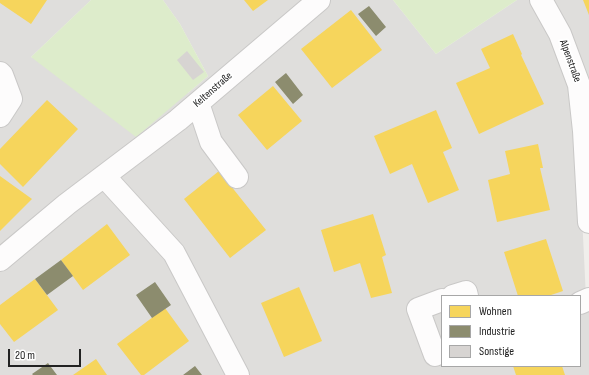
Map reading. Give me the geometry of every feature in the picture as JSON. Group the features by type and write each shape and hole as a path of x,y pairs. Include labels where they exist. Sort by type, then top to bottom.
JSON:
{"street":[{"name":"Alpenstraße","path":"541,0 560,34 579,85 584,131 589,222"},
{"name":"Keltenstraße","path":"0,260 67,204 163,132 312,2"},
{"path":"0,73 11,99 0,116"},
{"path":"198,103 211,142 238,177"},
{"path":"104,176 174,252 238,375"},
{"path":"456,295 466,292 467,295"},
{"path":"441,300 418,309 434,355 441,352"}],"shaded area":[{"path":"0,0 91,0 31,57 188,93 208,76 180,24 163,0 393,0 436,54 517,0 535,0 572,83 578,133 586,298 589,312 589,375 0,375"},
{"path":"548,0 589,0 589,122"}],"green space":[{"path":"91,0 163,0 180,24 208,76 136,137 31,57"},
{"path":"393,0 517,0 436,54"}],"building: Wohnen":[{"path":"0,0 47,0 31,24 0,3"},
{"path":"244,0 268,0 253,11"},
{"path":"583,0 589,0 589,15"},
{"path":"351,10 382,50 332,88 301,49"},
{"path":"513,34 544,104 479,134 456,83 490,68 481,49"},
{"path":"273,86 302,121 267,150 238,115"},
{"path":"47,100 78,129 23,187 0,164 0,149"},
{"path":"436,110 452,148 443,152 459,190 428,203 412,164 390,174 374,136"},
{"path":"538,144 543,168 540,168 550,210 497,222 488,180 510,174 505,151"},
{"path":"219,171 266,230 230,258 184,199"},
{"path":"0,176 32,199 0,231"},
{"path":"373,214 386,255 382,257 392,293 371,298 360,263 334,272 321,230"},
{"path":"107,224 130,255 83,290 61,260"},
{"path":"546,239 563,291 551,295 518,295 504,252"},
{"path":"35,279 58,310 14,342 0,324 0,305"},
{"path":"299,287 322,341 284,357 261,303"},
{"path":"165,308 189,341 144,375 141,375 117,344"},
{"path":"96,359 107,375 73,375"},
{"path":"513,367 562,367 565,375 516,375"}],"building: Industrie":[{"path":"369,6 386,27 376,36 358,14"},
{"path":"286,73 303,95 293,104 275,82"},
{"path":"61,260 73,276 47,295 35,279"},
{"path":"155,282 171,305 152,318 136,295"},
{"path":"48,363 57,375 32,374"},
{"path":"195,366 202,375 183,375"}],"building: Sonstige":[{"path":"187,51 204,72 193,80 177,60"}]}
